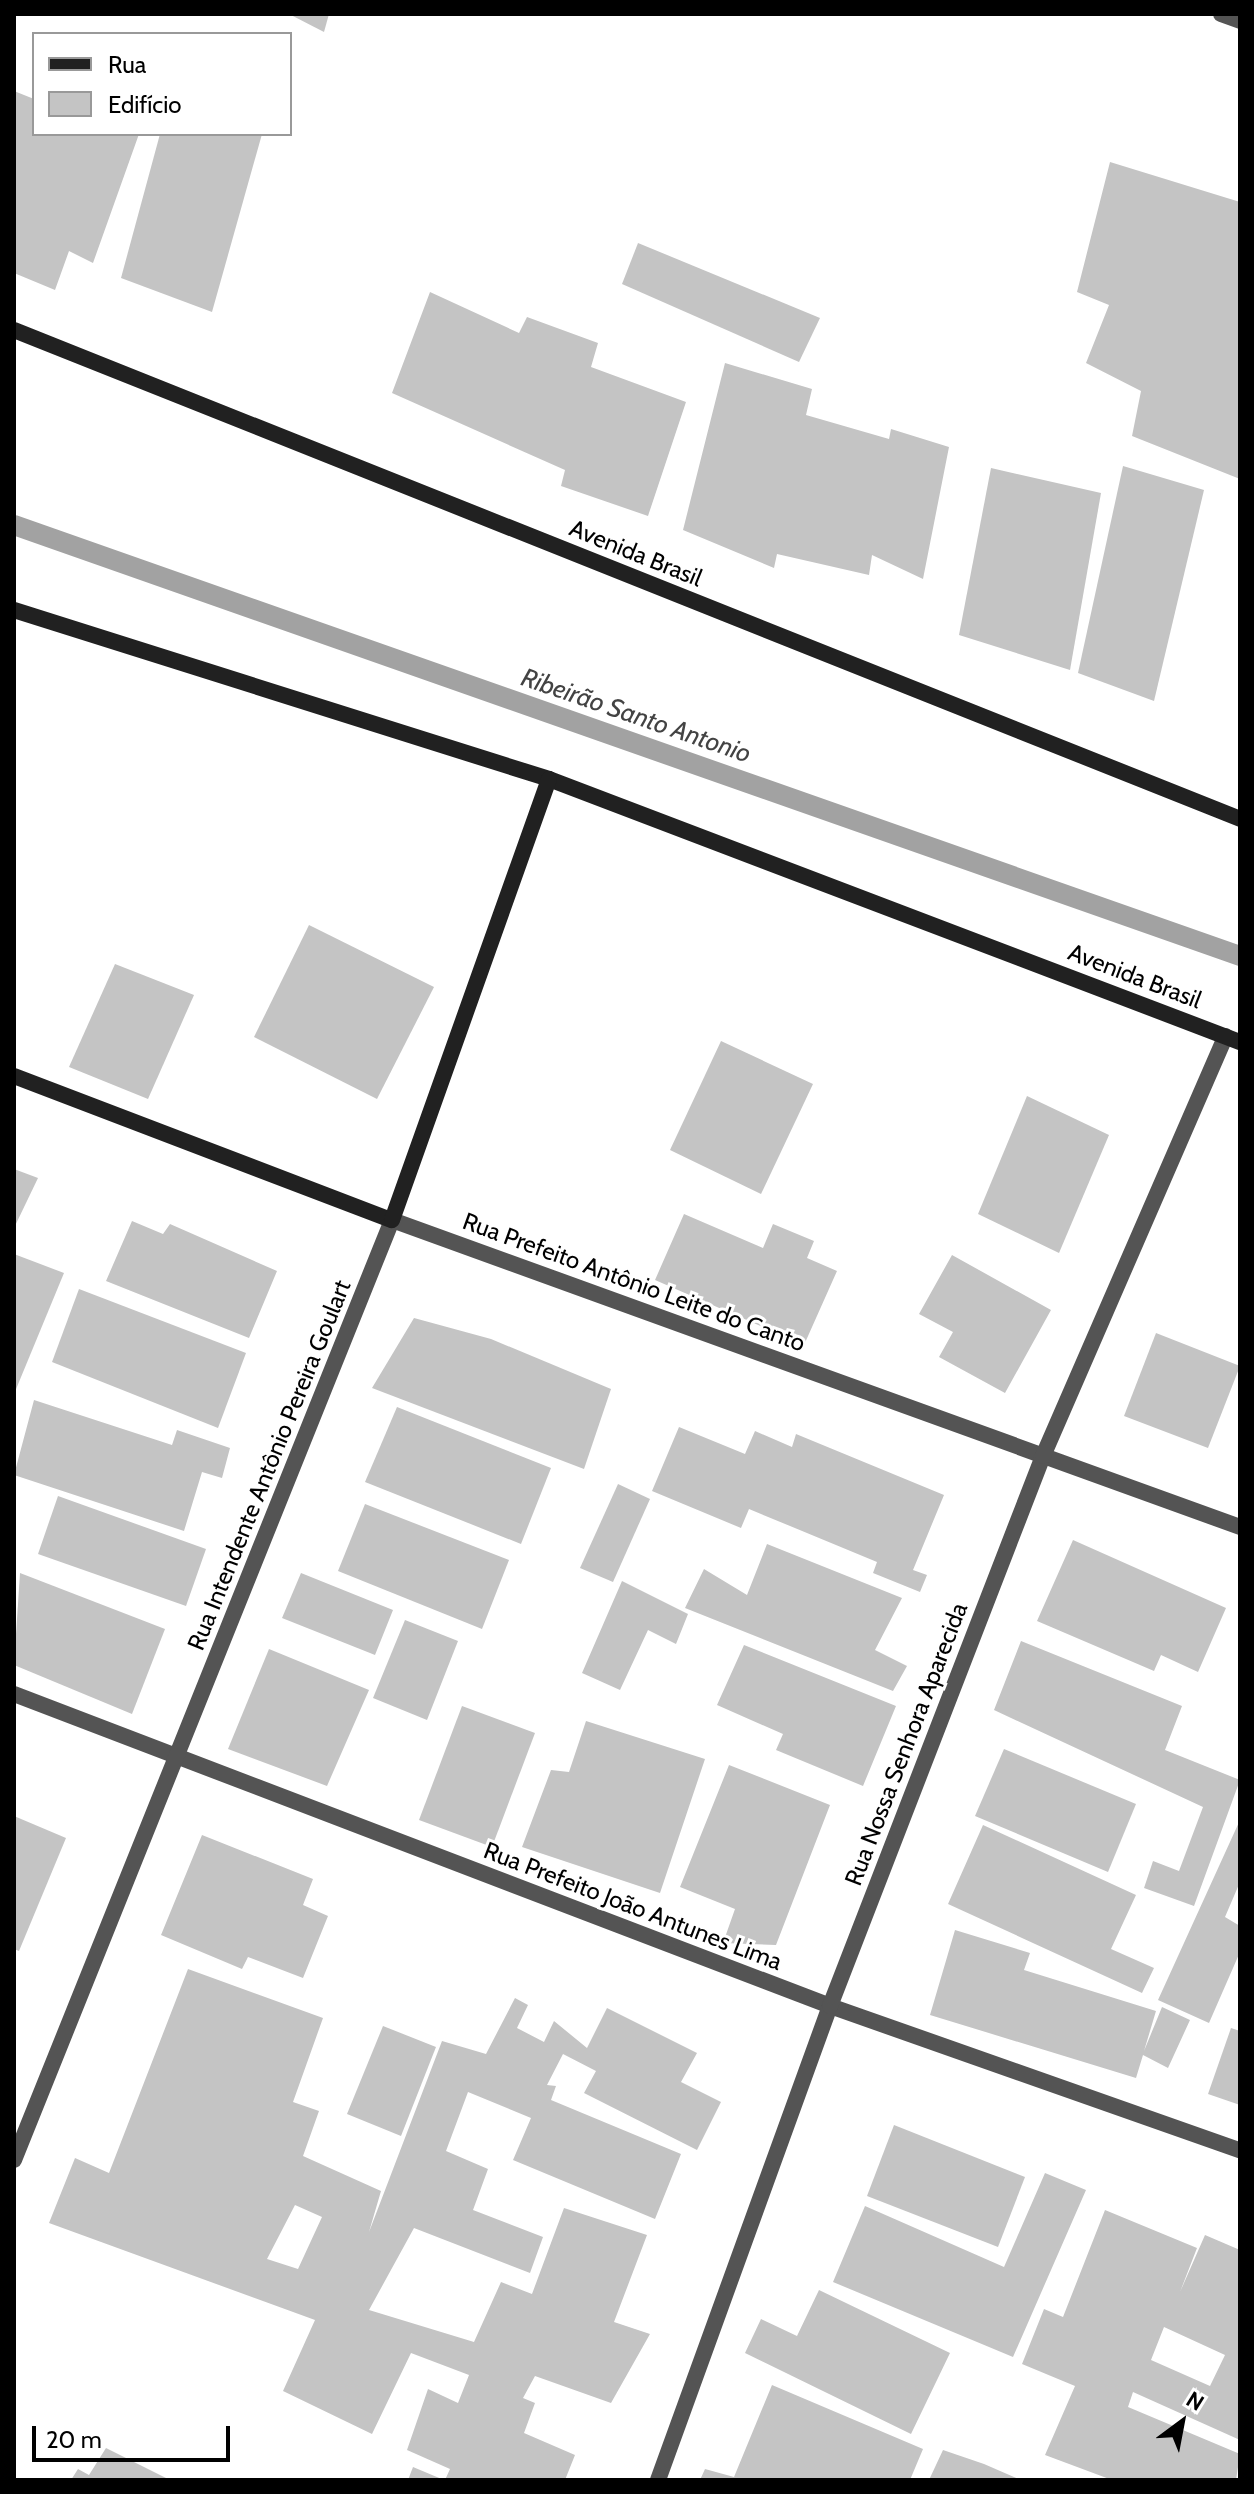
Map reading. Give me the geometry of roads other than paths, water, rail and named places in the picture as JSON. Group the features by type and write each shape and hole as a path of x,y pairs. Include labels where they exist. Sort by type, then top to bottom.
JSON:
{"main road":[{"name":"Avenida Brasil","path":"14,330 1240,819"},
{"name":"Avenida Brasil","path":"14,610 549,779 1233,1039"},
{"name":"Rua Intendente Antônio Pereira Goulart","path":"392,1220 549,779"},
{"name":"Rua Prefeito Antônio Leite do Canto","path":"14,1076 392,1220"}],"street":[{"path":"1221,14 1240,21"},
{"name":"Rua Nossa Senhora Aparecida","path":"658,2480 830,2006 1043,1456 1233,1039"},
{"name":"Rua Prefeito Antônio Leite do Canto","path":"392,1220 1240,1527"},
{"name":"Rua Intendente Antônio Pereira Goulart","path":"14,2160 178,1759 392,1220"},
{"name":"Rua Prefeito João Antunes Lima","path":"14,1694 830,2006 1240,2150"}],"waterway":[{"name":"Ribeirão Santo Antonio","path":"14,525 1240,956"}]}
